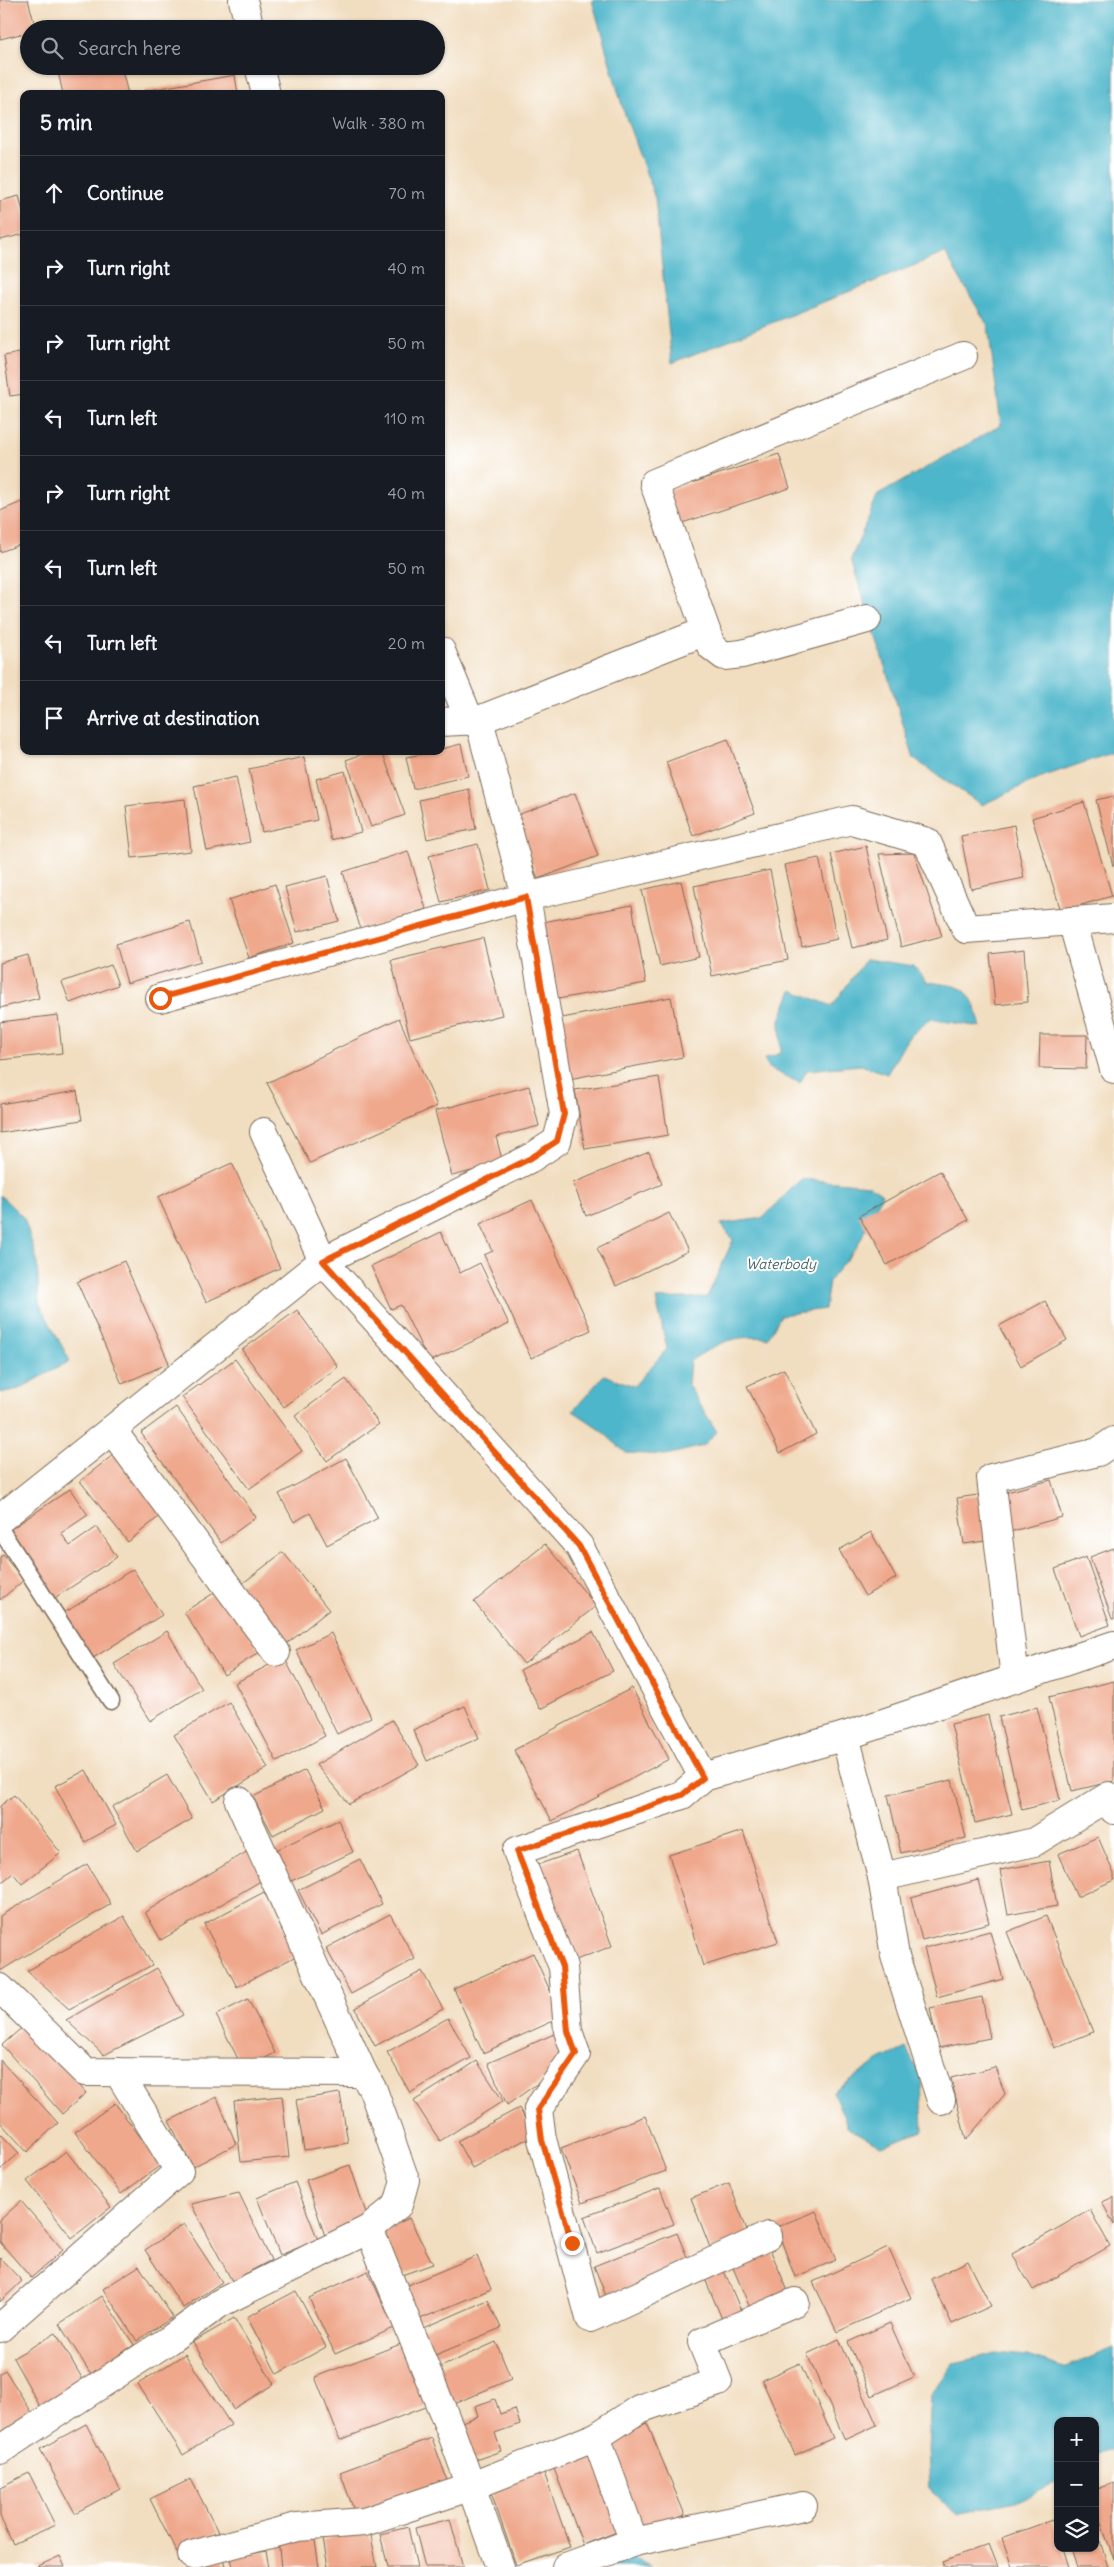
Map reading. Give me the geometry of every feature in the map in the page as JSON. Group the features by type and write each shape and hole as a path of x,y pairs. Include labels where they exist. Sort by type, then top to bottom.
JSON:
{"street":[{"path":"243,0 248,20"},
{"path":"261,75 265,90"},
{"path":"867,619 742,654 724,656 711,646 654,483 963,356"},
{"path":"445,722 474,721 706,631"},
{"path":"0,1519 323,1261 531,1158 557,1141 564,1114 526,897 474,721 445,659"},
{"path":"160,998 526,897 852,820 927,842 966,929 1114,918"},
{"path":"1072,921 1114,1068"},
{"path":"264,1132 323,1261 579,1546 703,1778"},
{"path":"112,1430 276,1652"},
{"path":"1015,1678 991,1478 1098,1452 1114,1441"},
{"path":"768,2236 590,2318 542,2140 538,2109 576,2054 568,2031 562,1967 517,1851 682,1795 703,1778 845,1736 1114,1644"},
{"path":"845,1736 882,1878 895,1956 941,2100"},
{"path":"882,1878 1034,1842 1109,1796 1114,1810"},
{"path":"0,2450 169,2340 220,2303 369,2229 398,2205 405,2180 373,2090 363,2073 239,1801"},
{"path":"2,1994 85,2072 363,2073"},
{"path":"0,2328 179,2171 118,2072"},
{"path":"369,2229 472,2486 500,2567"},
{"path":"192,2554 297,2528 364,2522 472,2486 596,2437 640,2409 718,2382 702,2342 795,2302"},
{"path":"596,2437 634,2542"},
{"path":"566,2567 634,2542 803,2506"}],"lane":[{"path":"0,1529 111,1701"}],"water":[{"path":"592,0 1114,0 1114,752 1039,778 982,805 914,759 851,559 878,495 1001,425 988,326 945,253 672,363 655,198 623,109"},
{"path":"866,959 914,966 927,982 951,985 965,991 974,1003 981,1027 930,1019 908,1038 887,1074 861,1065 807,1070 800,1083 770,1069 764,1059 781,1053 780,1020 792,990 832,1006"},
{"name":"Waterbody","path":"801,1179 870,1185 882,1194 858,1245 829,1281 825,1309 781,1315 768,1338 756,1337 727,1341 690,1361 688,1385 717,1432 703,1446 666,1455 626,1453 597,1427 573,1411 604,1375 634,1386 667,1349 656,1299 707,1297 733,1240 721,1224 763,1218"},
{"path":"0,1195 24,1218 37,1260 39,1303 70,1361 19,1389 0,1393"},
{"path":"906,2048 921,2077 923,2131 881,2146 848,2127 833,2092 880,2060"},
{"path":"1114,2348 1114,2449 1099,2454 1099,2417 1054,2417 1054,2483 1016,2502 956,2514 930,2489 928,2451 931,2395 954,2363 997,2353 1027,2356 1064,2368"},
{"path":"635,2559 652,2567 577,2567 597,2560"}],"building":[{"path":"0,0 28,0 34,20 20,20 20,34 0,39"},
{"path":"59,75 123,75 127,90 62,90"},
{"path":"235,75 237,90 150,90"},
{"path":"19,196 20,235 0,240 0,201"},
{"path":"20,353 20,395 10,396 4,356"},
{"path":"779,454 790,488 679,524 668,491"},
{"path":"20,503 20,544 0,552 0,511"},
{"path":"728,739 755,813 693,836 666,762"},
{"path":"461,744 468,776 413,789 406,757 445,755 445,748"},
{"path":"360,755 383,755 405,815 371,827 346,760"},
{"path":"304,757 317,820 262,832 249,769"},
{"path":"345,771 361,832 331,840 316,779"},
{"path":"236,777 250,842 207,851 194,786"},
{"path":"469,789 476,829 427,839 419,800"},
{"path":"575,793 598,856 538,879 515,816"},
{"path":"1114,796 1114,866 1113,866 1096,800"},
{"path":"185,799 191,851 132,858 126,806"},
{"path":"1084,802 1112,896 1061,911 1032,818"},
{"path":"1014,825 1024,878 971,889 961,836"},
{"path":"478,844 490,890 441,902 429,856"},
{"path":"866,846 887,940 852,948 831,854"},
{"path":"408,851 426,909 361,930 343,872"},
{"path":"914,853 942,936 901,947 879,854"},
{"path":"819,858 837,939 802,947 784,865"},
{"path":"770,870 788,960 712,976 694,886"},
{"path":"327,876 339,921 297,932 285,887"},
{"path":"681,881 699,957 660,966 642,890"},
{"path":"275,884 294,943 249,958 229,900"},
{"path":"632,905 646,983 558,999 543,922"},
{"path":"190,922 201,961 127,983 116,944"},
{"path":"483,938 502,1015 410,1038 391,960"},
{"path":"1024,950 1028,1002 995,1005 990,954"},
{"path":"28,955 39,998 0,1008 0,963"},
{"path":"111,965 118,985 70,1003 62,982"},
{"path":"671,997 683,1057 569,1079 557,1019"},
{"path":"58,1015 62,1053 0,1060 0,1022"},
{"path":"399,1018 437,1106 310,1163 267,1083"},
{"path":"1040,1035 1087,1035 1086,1069 1039,1068"},
{"path":"659,1077 668,1135 585,1149 575,1090"},
{"path":"529,1086 539,1126 496,1137 503,1163 452,1176 435,1111"},
{"path":"77,1091 82,1120 0,1133 0,1104"},
{"path":"649,1152 662,1184 586,1216 573,1183"},
{"path":"232,1163 280,1268 206,1302 158,1197"},
{"path":"940,1171 968,1220 887,1265 859,1216"},
{"path":"532,1200 591,1330 531,1358 484,1255 493,1251 480,1224"},
{"path":"669,1213 688,1251 616,1286 597,1248"},
{"path":"441,1232 460,1273 480,1263 509,1324 429,1362 401,1305 391,1309 371,1266"},
{"path":"124,1261 169,1363 122,1384 77,1282"},
{"path":"1045,1301 1067,1340 1021,1366 999,1326"},
{"path":"297,1310 338,1367 284,1407 242,1350"},
{"path":"235,1359 302,1451 249,1489 182,1397"},
{"path":"784,1369 816,1434 780,1453 747,1386"},
{"path":"346,1379 379,1424 327,1461 295,1416"},
{"path":"176,1407 256,1517 221,1543 141,1433"},
{"path":"118,1451 166,1511 128,1542 80,1481"},
{"path":"346,1458 378,1518 327,1545 310,1513 294,1522 279,1494"},
{"path":"1051,1480 1062,1517 1006,1533 996,1495"},
{"path":"70,1489 88,1515 61,1533 70,1546 97,1527 117,1557 53,1599 8,1531"},
{"path":"985,1494 992,1540 964,1544 957,1498"},
{"path":"871,1532 896,1578 865,1596 839,1550"},
{"path":"545,1544 596,1606 524,1664 474,1602"},
{"path":"1114,1548 1114,1619 1112,1619 1090,1557"},
{"path":"283,1552 329,1610 284,1646 238,1587"},
{"path":"3,1555 24,1580 0,1600 0,1557"},
{"path":"1086,1557 1110,1625 1079,1636 1055,1569"},
{"path":"133,1569 162,1615 90,1660 61,1615"},
{"path":"220,1589 260,1652 224,1675 184,1612"},
{"path":"167,1631 202,1689 150,1721 114,1664"},
{"path":"593,1632 613,1671 540,1709 520,1670"},
{"path":"331,1633 371,1717 337,1734 296,1650"},
{"path":"284,1657 325,1736 277,1762 235,1683"},
{"path":"1114,1681 1114,1781 1072,1791 1049,1697"},
{"path":"632,1688 669,1759 552,1821 514,1750"},
{"path":"229,1702 268,1768 213,1801 174,1735"},
{"path":"465,1706 479,1738 427,1761 413,1730"},
{"path":"1037,1707 1060,1800 1022,1810 999,1717"},
{"path":"988,1715 1012,1814 975,1823 951,1724"},
{"path":"392,1720 419,1765 349,1804 316,1765"},
{"path":"86,1770 116,1825 85,1842 55,1786"},
{"path":"305,1770 325,1808 273,1835 253,1797"},
{"path":"167,1775 192,1819 137,1851 112,1807"},
{"path":"952,1780 966,1838 901,1853 888,1795"},
{"path":"14,1795 61,1853 22,1884 13,1873 0,1884 0,1806"},
{"path":"338,1820 353,1852 289,1882 274,1851"},
{"path":"743,1831 778,1942 703,1966 669,1855"},
{"path":"1098,1837 1114,1874 1114,1880 1077,1897 1058,1854"},
{"path":"248,1851 264,1879 161,1940 145,1912"},
{"path":"577,1851 612,1946 573,1961 537,1865"},
{"path":"360,1859 382,1904 321,1935 298,1890"},
{"path":"1049,1861 1057,1906 1008,1915 1000,1870"},
{"path":"87,1864 111,1904 0,1971 0,1916"},
{"path":"978,1880 989,1923 922,1940 911,1898"},
{"path":"264,1892 298,1955 237,1987 204,1924"},
{"path":"390,1914 415,1959 351,1994 326,1948"},
{"path":"124,1916 152,1965 69,2009 27,1971"},
{"path":"1046,1916 1093,2032 1054,2048 1007,1932"},
{"path":"990,1931 1003,1979 937,1997 924,1948"},
{"path":"533,1953 562,2017 483,2053 454,1989"},
{"path":"157,1968 183,2015 104,2055 66,2020"},
{"path":"422,1971 443,2009 375,2046 355,2008"},
{"path":"982,1997 990,2038 938,2048 930,2008"},
{"path":"248,1999 275,2053 243,2069 216,2015"},
{"path":"448,2018 471,2058 410,2093 387,2052"},
{"path":"26,2024 86,2093 62,2114 2,2045"},
{"path":"561,2031 564,2042 548,2076 507,2105 488,2063"},
{"path":"0,2060 58,2123 27,2152 0,2122"},
{"path":"477,2061 503,2101 440,2141 414,2101"},
{"path":"995,2067 1005,2094 966,2140 951,2078"},
{"path":"340,2093 348,2143 304,2150 296,2100"},
{"path":"282,2096 289,2157 241,2162 234,2101"},
{"path":"217,2097 236,2144 193,2167 169,2121"},
{"path":"115,2103 161,2165 121,2194 75,2132"},
{"path":"519,2108 534,2135 472,2168 457,2141"},
{"path":"645,2116 666,2171 582,2203 561,2148"},
{"path":"0,2133 19,2153 0,2170"},
{"path":"66,2151 111,2207 72,2238 27,2181"},
{"path":"350,2165 369,2222 325,2236 306,2180"},
{"path":"295,2182 318,2240 280,2255 257,2198"},
{"path":"729,2183 749,2235 711,2250 691,2198"},
{"path":"660,2188 674,2224 597,2253 584,2217"},
{"path":"239,2193 271,2260 232,2281 191,2204"},
{"path":"1114,2197 1114,2225 1102,2202"},
{"path":"21,2201 63,2250 31,2278 0,2242 0,2220"},
{"path":"1090,2210 1110,2246 1033,2290 1012,2254"},
{"path":"816,2211 836,2260 795,2277 776,2227"},
{"path":"409,2218 433,2264 396,2277 379,2233"},
{"path":"184,2224 222,2282 183,2308 145,2250"},
{"path":"677,2233 690,2264 606,2296 594,2266"},
{"path":"769,2247 791,2298 753,2315 731,2263"},
{"path":"888,2247 911,2298 837,2332 813,2282"},
{"path":"477,2256 491,2289 413,2322 400,2288"},
{"path":"0,2258 22,2281 0,2302"},
{"path":"968,2261 991,2306 952,2324 931,2279"},
{"path":"139,2266 173,2317 137,2341 103,2289"},
{"path":"722,2266 744,2318 725,2326 703,2274"},
{"path":"368,2271 394,2328 335,2354 309,2298"},
{"path":"296,2291 326,2347 277,2374 247,2317"},
{"path":"102,2296 134,2345 91,2374 59,2324"},
{"path":"488,2300 501,2328 428,2358 417,2331"},
{"path":"234,2318 274,2384 233,2409 193,2342"},
{"path":"890,2323 914,2377 872,2396 848,2342"},
{"path":"56,2333 86,2385 42,2410 13,2358"},
{"path":"839,2339 877,2425 845,2440 807,2354"},
{"path":"406,2342 430,2405 340,2440 315,2377"},
{"path":"496,2342 511,2379 449,2406 434,2370"},
{"path":"185,2354 231,2425 183,2455 138,2384"},
{"path":"800,2363 833,2438 795,2455 762,2380"},
{"path":"5,2370 36,2419 0,2442 0,2373"},
{"path":"495,2399 500,2414 515,2409 520,2424 495,2433 501,2451 464,2464 451,2426 478,2416 475,2406"},
{"path":"647,2423 685,2515 641,2534 602,2442"},
{"path":"86,2424 120,2489 75,2513 40,2449"},
{"path":"432,2438 449,2485 357,2519 340,2472"},
{"path":"596,2441 629,2527 583,2545 550,2458"},
{"path":"541,2464 570,2547 516,2565 488,2483"},
{"path":"29,2473 55,2525 13,2544 0,2517 0,2487"},
{"path":"191,2479 218,2532 177,2553 150,2499"},
{"path":"1114,2483 1114,2559 1099,2518 1099,2489"},
{"path":"450,2519 463,2567 425,2567 415,2528"},
{"path":"1052,2520 1054,2525 1054,2552 1064,2552 1069,2567 1012,2567 1002,2538"},
{"path":"408,2527 417,2567 388,2567 380,2534"},
{"path":"370,2530 377,2567 328,2567 323,2539"},
{"path":"314,2534 319,2567 281,2567 278,2539"},
{"path":"1099,2538 1108,2567 1078,2567 1073,2552 1099,2552"},
{"path":"989,2544 998,2567 945,2567 943,2562"},
{"path":"266,2551 269,2567 233,2567 231,2558"},
{"path":"60,2556 65,2567 36,2567"},
{"path":"223,2559 225,2567 193,2567"}],"route":[{"path":"160,998 526,897 564,1114 557,1141 531,1158 323,1261 579,1546 703,1778 682,1795 517,1851 543,1913 562,1967 568,2031 576,2054 538,2109 542,2140 556,2194 572,2243"}]}
